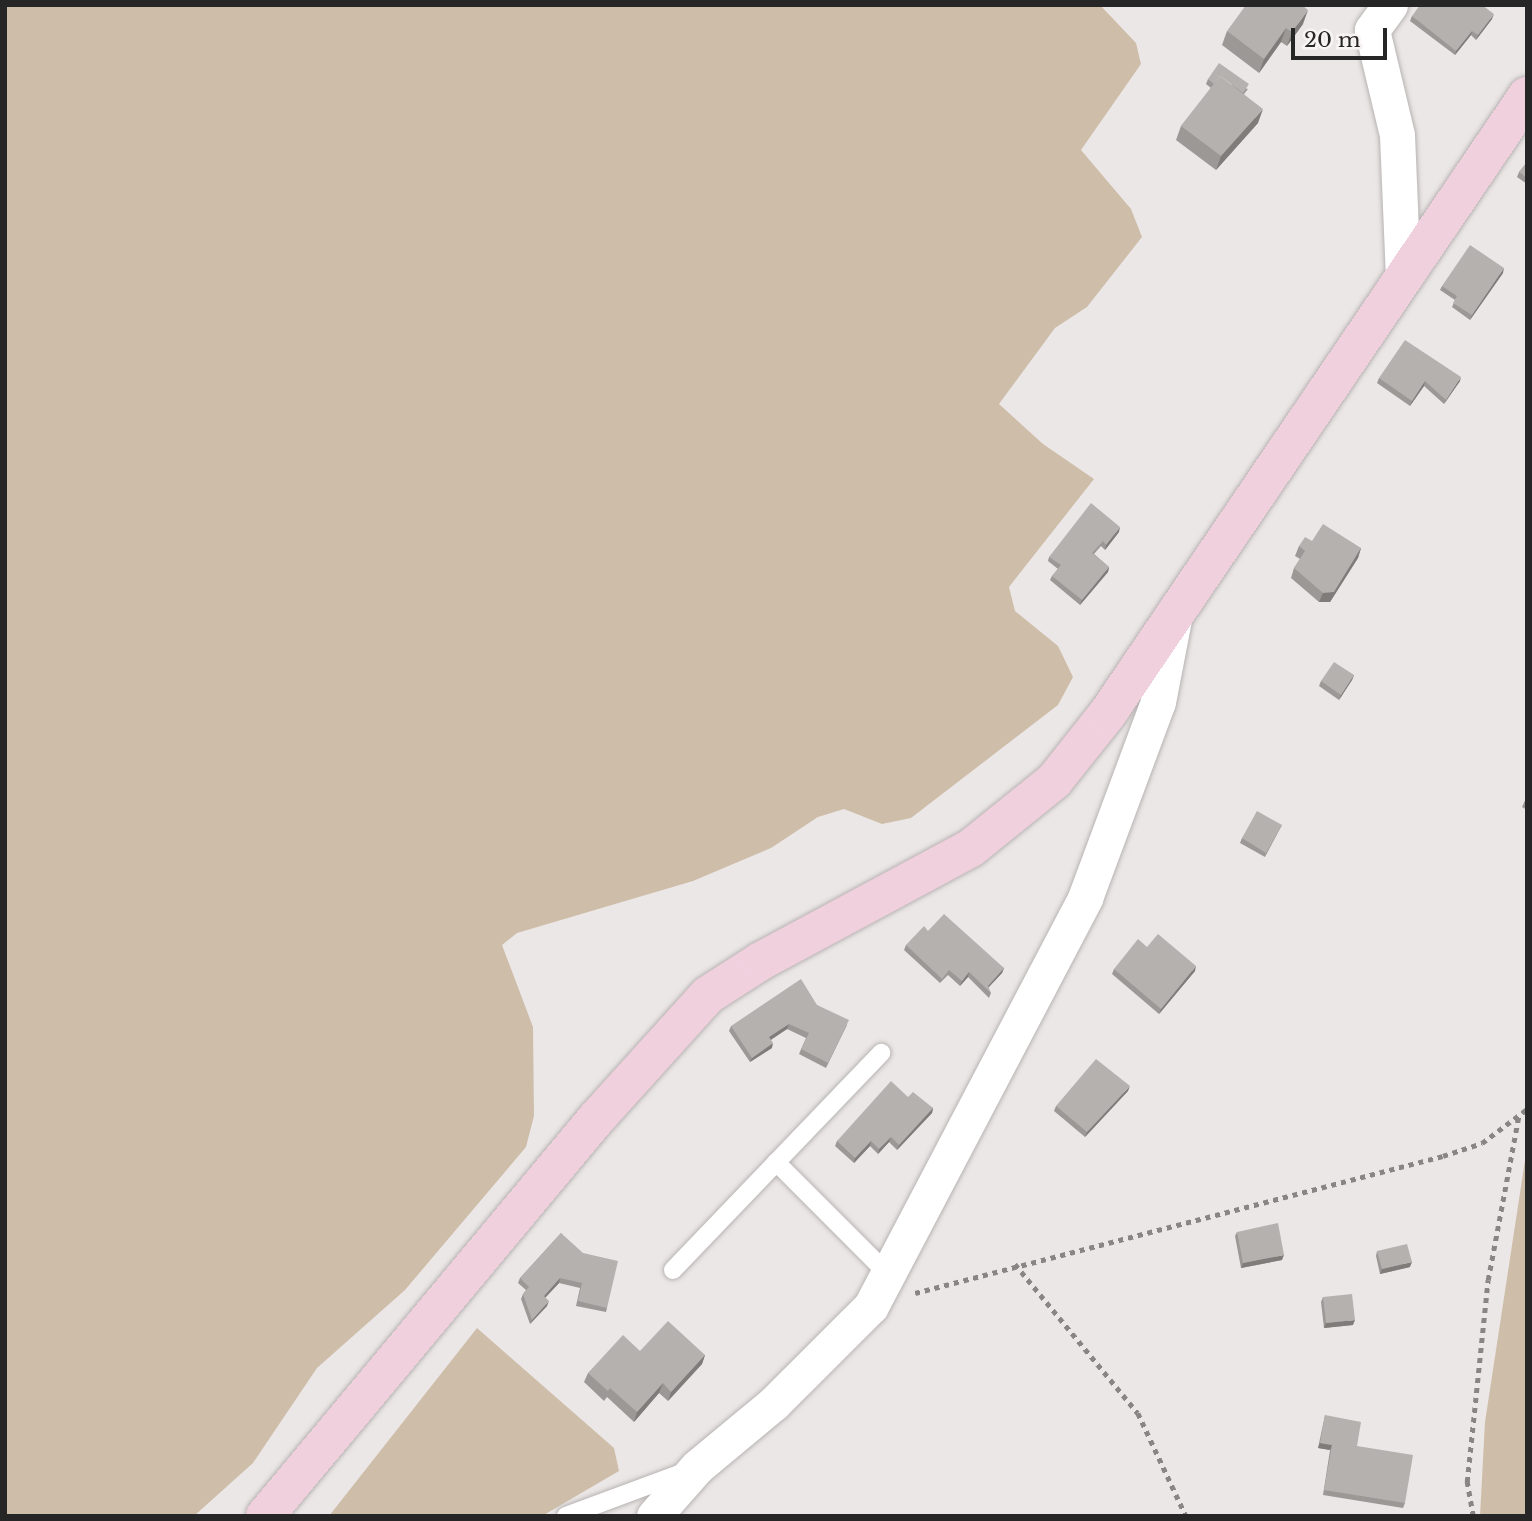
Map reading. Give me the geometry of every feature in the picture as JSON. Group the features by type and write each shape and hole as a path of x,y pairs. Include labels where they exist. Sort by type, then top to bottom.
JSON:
{"street":[{"path":"1390,5 1372,30 1397,135 1403,277"},
{"path":"265,1516 687,1014 735,976 939,868 1031,804 1075,757 1527,96"},
{"path":"654,1516 697,1467 774,1403 871,1306 1085,898 1158,702 1176,611"}],"lane":[{"path":"673,1270 881,1053"},
{"path":"776,1162 887,1273"},
{"path":"566,1516 697,1467"}],"path":[{"path":"871,1306 1015,1265 1123,1241 1443,1156 1482,1143 1527,1109"},
{"path":"1472,1516 1467,1482 1488,1280 1519,1115"},
{"path":"1015,1265 1138,1413 1186,1516"}],"shaded area":[{"path":"5,5 1100,5 1136,43 1141,64 1081,150 1131,209 1142,237 1087,307 1055,328 999,404 1043,444 1094,479 1009,587 1015,611 1058,646 1073,677 1058,705 911,818 882,824 844,809 818,817 771,848 693,881 517,933 502,945 533,1027 534,1116 526,1147 405,1290 317,1368 253,1463 194,1516 5,1516"},
{"path":"1527,1147 1527,1516 1480,1516 1485,1422"},
{"path":"477,1328 614,1448 619,1471 542,1516 329,1516"}],"building":[{"path":"1246,5 1302,5 1308,10 1292,32 1286,28 1264,59 1227,31"},
{"path":"1420,5 1482,5 1494,14 1478,35 1472,31 1456,51 1412,16"},
{"path":"1219,63 1249,84 1243,93 1220,76 1214,84 1208,79"},
{"path":"1220,76 1263,109 1221,156 1181,126"},
{"path":"1527,162 1527,178 1519,172"},
{"path":"1470,245 1504,268 1472,315 1453,303 1457,296 1442,286"},
{"path":"1405,340 1461,377 1446,400 1425,381 1412,401 1379,378"},
{"path":"1091,503 1120,527 1106,545 1103,541 1092,553 1109,567 1082,600 1052,576 1061,565 1049,557"},
{"path":"1323,524 1361,548 1334,592 1323,593 1294,568 1305,551 1299,546 1305,537 1312,541"},
{"path":"1334,662 1354,675 1341,695 1321,681"},
{"path":"1257,811 1282,825 1266,853 1242,838"},
{"path":"944,914 1004,968 988,986 991,993 969,972 962,981 949,970 942,979 906,945 924,926 928,931"},
{"path":"1158,934 1196,966 1161,1009 1114,969 1138,939 1147,947"},
{"path":"801,979 817,1005 849,1020 828,1063 801,1049 809,1033 789,1024 769,1037 773,1043 752,1058 731,1026"},
{"path":"1096,1059 1130,1086 1087,1132 1056,1106"},
{"path":"891,1081 908,1097 913,1092 933,1108 899,1145 891,1137 879,1149 871,1141 855,1158 837,1141"},
{"path":"1278,1223 1284,1255 1243,1263 1237,1232"},
{"path":"561,1233 583,1253 618,1261 607,1308 578,1301 582,1283 560,1278 544,1296 549,1301 532,1320 523,1294 529,1287 520,1278"},
{"path":"1407,1244 1412,1262 1382,1269 1377,1251"},
{"path":"1352,1294 1355,1320 1326,1323 1323,1297"},
{"path":"668,1321 705,1355 671,1392 663,1383 637,1412 588,1373 623,1335 640,1351"},
{"path":"1325,1415 1361,1422 1357,1446 1413,1455 1405,1503 1324,1490 1332,1445 1320,1443"}]}
